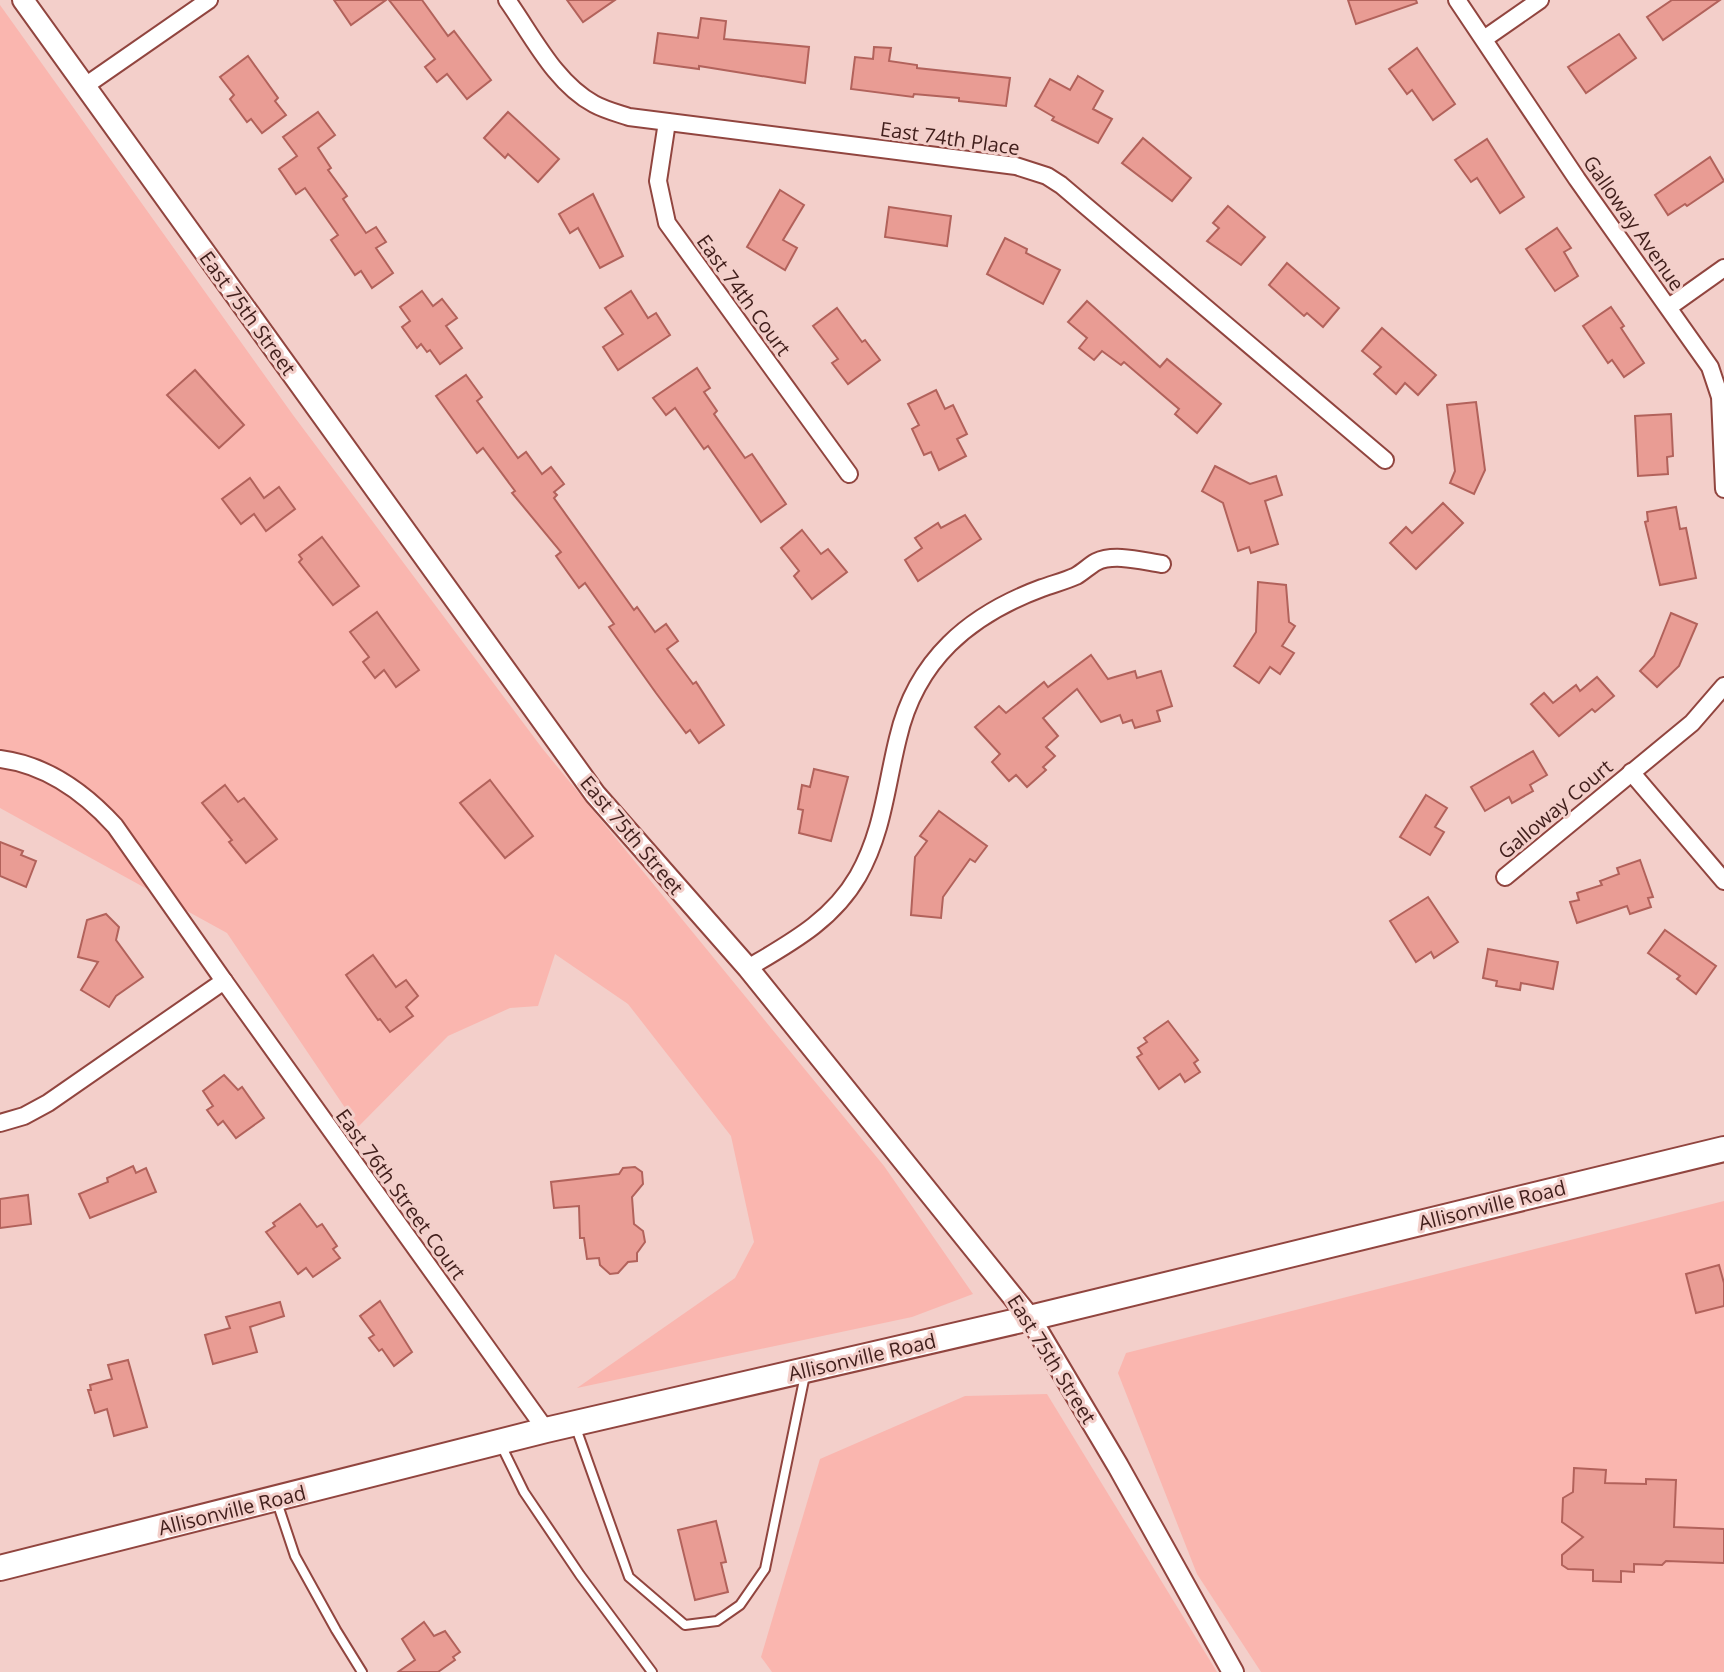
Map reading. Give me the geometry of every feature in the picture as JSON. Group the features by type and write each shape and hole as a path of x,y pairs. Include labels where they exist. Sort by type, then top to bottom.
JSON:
{"main road":[{"name":"Allisonville Road","path":"0,1568 574,1423 1030,1318 1724,1149"}],"street":[{"name":"East 75th Street","path":"23,0 572,764 604,805 748,968 1030,1318 1118,1466 1233,1672"},
{"path":"85,86 209,0"},
{"name":"East 74th Place","path":"507,0 560,75 590,102 610,111 629,117 1016,166 1047,176 1385,460"},
{"name":"Galloway Avenue","path":"1457,0 1714,375 1720,397 1724,489"},
{"path":"1484,39 1540,0"},
{"name":"East 74th Court","path":"667,122 658,181 667,223 849,474"},
{"path":"1669,307 1724,268"},
{"path":"748,968 812,930 850,889 874,846 883,819 903,716 920,679 956,636 1014,598 1077,575 1098,561 1128,559 1162,564"},
{"path":"1724,686 1699,716 1631,772 1724,881"},
{"name":"East 76th Street Court","path":"0,759 52,775 72,787 115,826 546,1430"},
{"name":"Galloway Court","path":"1505,877 1631,772"},
{"path":"0,1123 48,1103 224,981"}],"lane":[{"path":"574,1423 629,1577 685,1625 717,1621 740,1605 765,1569 806,1370"},
{"path":"500,1442 524,1492 580,1575 652,1672"},
{"path":"276,1499 295,1556 362,1672"}],"shaded area":[{"path":"0,5 293,415 542,748 884,1166 973,1294 912,1317 577,1388 735,1278 754,1242 731,1136 628,1004 555,954 538,1006 510,1008 448,1036 358,1127 227,933 0,808"},
{"path":"1724,1201 1724,1672 1261,1672 1197,1574 1118,1373 1126,1353"},
{"path":"1047,1394 1217,1672 772,1672 761,1657 820,1459 965,1396"}],"building":[{"path":"334,0 386,0 351,25"},
{"path":"389,0 422,0 448,36 454,31 491,80 467,99 447,74 437,82 425,67 435,59"},
{"path":"567,0 615,0 583,22"},
{"path":"1348,0 1416,0 1417,3 1356,24"},
{"path":"1672,0 1720,0 1663,40 1647,17"},
{"path":"701,18 726,21 724,39 809,47 805,83 699,66 699,69 654,63 658,33 698,38"},
{"path":"1619,34 1636,58 1586,93 1568,67"},
{"path":"874,47 891,48 889,61 917,65 917,68 1010,78 1006,106 959,101 959,98 914,94 913,97 851,89 855,57 873,59"},
{"path":"1417,48 1455,104 1433,120 1412,90 1407,94 1389,69"},
{"path":"248,56 278,98 275,101 286,115 262,133 251,119 247,122 230,99 234,95 220,77"},
{"path":"1078,76 1103,91 1093,109 1112,119 1098,143 1052,120 1054,117 1035,106 1050,79 1070,90"},
{"path":"318,112 335,135 318,148 331,168 328,170 347,196 343,199 366,233 376,227 386,242 376,248 393,273 372,288 361,271 355,275 331,240 338,235 305,188 296,194 279,169 297,156 283,137"},
{"path":"508,112 559,159 538,182 508,154 505,158 484,138"},
{"path":"1143,138 1191,178 1172,201 1122,163"},
{"path":"1487,139 1524,197 1500,213 1477,178 1471,182 1455,160"},
{"path":"1710,157 1724,181 1668,215 1655,195"},
{"path":"780,190 804,205 783,240 797,248 785,270 747,247"},
{"path":"593,194 623,256 600,268 578,228 570,233 559,214"},
{"path":"1228,206 1265,237 1241,265 1207,241 1219,228 1213,223"},
{"path":"889,207 951,216 947,246 885,237"},
{"path":"1557,228 1571,248 1564,252 1578,276 1555,291 1526,249"},
{"path":"1005,238 1027,249 1026,253 1060,270 1043,304 987,274"},
{"path":"1287,263 1339,308 1323,327 1307,313 1304,316 1269,285"},
{"path":"422,291 433,306 442,299 457,318 446,326 462,348 440,364 430,350 427,352 421,344 417,348 402,327 410,321 400,307"},
{"path":"631,291 648,318 656,313 670,335 618,370 603,347 623,334 605,308"},
{"path":"1087,301 1160,367 1167,359 1221,404 1197,433 1175,414 1179,409 1124,362 1121,365 1102,351 1094,360 1079,348 1087,338 1068,322"},
{"path":"1611,307 1644,363 1624,377 1612,360 1608,363 1583,326"},
{"path":"837,308 862,342 865,340 880,360 848,384 832,363 838,359 813,326"},
{"path":"1382,328 1436,375 1418,395 1405,383 1396,394 1374,374 1381,367 1362,351"},
{"path":"697,368 710,388 704,392 717,411 714,414 745,458 752,454 786,504 761,522 708,446 704,449 675,408 666,415 653,398"},
{"path":"195,370 244,425 219,448 167,395"},
{"path":"466,375 482,397 477,401 518,458 526,452 542,474 551,467 564,484 554,492 557,495 554,498 634,610 637,607 655,632 666,624 678,641 667,649 693,684 696,682 724,725 699,743 690,730 686,733 656,693 609,627 614,624 585,583 579,588 556,556 561,552 512,493 515,491 483,448 477,453 436,396"},
{"path":"936,390 945,409 953,405 967,434 957,439 966,456 939,470 931,452 924,455 912,429 919,425 908,404"},
{"path":"1476,402 1485,470 1474,494 1450,483 1455,471 1447,405"},
{"path":"1671,414 1673,456 1667,457 1668,474 1638,476 1635,416"},
{"path":"1215,466 1250,484 1276,476 1282,495 1265,501 1278,544 1251,553 1249,547 1238,551 1223,503 1202,491"},
{"path":"250,478 264,498 279,487 295,509 266,531 254,514 241,524 222,499"},
{"path":"1443,503 1463,523 1416,569 1390,543 1406,527 1412,533"},
{"path":"1676,507 1680,529 1686,528 1696,578 1660,585 1645,522 1648,521 1647,512"},
{"path":"965,515 981,539 918,581 905,560 922,548 915,538 938,523 941,528"},
{"path":"802,530 821,554 828,549 847,572 812,599 794,576 799,571 781,548"},
{"path":"322,537 359,586 333,605 299,562 302,559 299,555"},
{"path":"1258,582 1286,585 1289,622 1295,626 1282,646 1294,653 1280,674 1270,667 1259,683 1234,666 1256,632"},
{"path":"377,612 419,670 396,687 384,670 375,678 363,662 369,657 350,632"},
{"path":"1671,613 1697,624 1679,666 1657,687 1640,671 1654,656"},
{"path":"1091,655 1108,679 1135,671 1137,678 1161,671 1172,706 1157,711 1160,721 1135,728 1132,720 1123,723 1120,715 1101,722 1077,689 1043,718 1058,736 1046,747 1055,756 1043,767 1046,770 1027,787 1016,775 1009,781 992,762 1000,754 975,727 999,706 1006,713 1044,682 1048,687"},
{"path":"1597,677 1614,696 1595,712 1592,709 1559,736 1531,704 1544,693 1553,703 1576,685 1580,691"},
{"path":"1533,751 1547,775 1530,785 1533,791 1512,803 1509,797 1485,811 1471,787"},
{"path":"814,769 848,777 831,841 799,833 803,810 798,809 802,785 810,787"},
{"path":"490,780 533,836 505,858 460,803"},
{"path":"225,785 238,802 244,798 277,839 246,863 202,803"},
{"path":"1426,795 1447,808 1435,827 1444,832 1430,855 1400,837"},
{"path":"939,811 987,846 975,862 970,859 943,897 941,918 911,915 915,857 927,841 920,836"},
{"path":"0,842 23,851 21,855 36,861 26,887 0,876"},
{"path":"1640,860 1653,897 1648,898 1651,907 1630,914 1627,906 1577,923 1570,902 1579,900 1577,893 1602,885 1600,881 1619,874 1617,868"},
{"path":"1428,897 1458,942 1434,958 1431,952 1416,962 1390,921"},
{"path":"106,914 119,927 116,940 143,977 116,996 109,1007 81,990 98,962 78,957 87,920"},
{"path":"1665,930 1716,966 1696,994 1677,979 1680,976 1648,953"},
{"path":"1488,949 1558,962 1553,989 1521,983 1520,990 1496,986 1497,981 1483,978"},
{"path":"373,955 396,987 406,980 418,996 406,1007 413,1016 390,1032 346,975"},
{"path":"1168,1021 1198,1060 1194,1063 1200,1072 1185,1082 1180,1074 1159,1089 1137,1057 1142,1054 1138,1048 1147,1042 1144,1038"},
{"path":"224,1075 238,1090 242,1087 264,1118 236,1138 223,1121 218,1125 207,1110 213,1106 203,1091"},
{"path":"133,1166 136,1173 146,1168 156,1192 90,1218 79,1194 108,1182 107,1178"},
{"path":"635,1167 642,1172 643,1184 632,1197 634,1224 643,1231 645,1242 637,1253 637,1261 628,1262 618,1273 610,1274 600,1265 599,1258 587,1259 584,1238 580,1238 579,1206 554,1208 551,1182 619,1174 623,1168"},
{"path":"28,1195 31,1224 0,1228 0,1199"},
{"path":"300,1204 317,1227 322,1224 337,1246 333,1249 340,1258 313,1277 306,1268 298,1274 266,1232 275,1226 273,1223"},
{"path":"1719,1265 1724,1283 1724,1306 1696,1313 1686,1274"},
{"path":"380,1301 412,1352 394,1366 369,1338 374,1335 360,1316"},
{"path":"280,1302 284,1316 250,1327 257,1352 213,1364 205,1335 230,1328 226,1317"},
{"path":"128,1360 147,1427 114,1436 107,1409 95,1413 88,1390 91,1390 90,1385 112,1379 108,1365"},
{"path":"1574,1468 1606,1470 1605,1483 1646,1484 1646,1479 1676,1480 1674,1527 1724,1529 1724,1563 1666,1561 1662,1565 1634,1564 1634,1572 1621,1571 1621,1582 1593,1581 1593,1570 1568,1569 1562,1565 1562,1555 1583,1537 1562,1522 1563,1498 1573,1492"},
{"path":"716,1521 726,1562 721,1563 728,1592 695,1600 678,1530"},
{"path":"424,1622 434,1636 445,1631 460,1652 453,1657 455,1660 438,1672 398,1672 415,1660 402,1639"}]}
